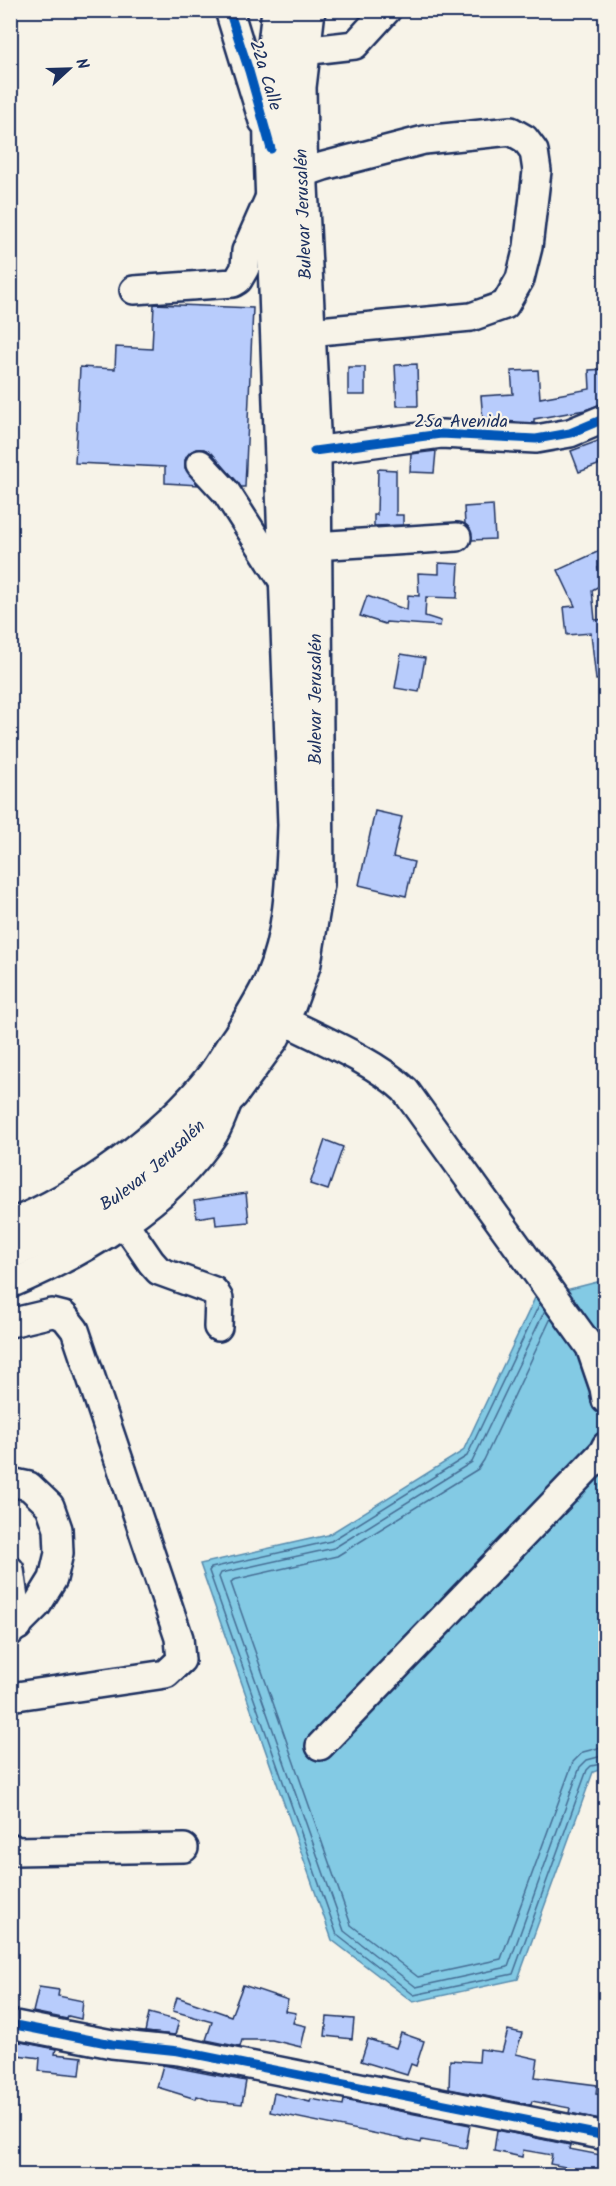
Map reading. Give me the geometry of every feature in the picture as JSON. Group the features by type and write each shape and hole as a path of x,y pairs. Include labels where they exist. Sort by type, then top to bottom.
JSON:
{"main road":[{"name":"Bulevar Jerusalén","path":"10,1252 58,1231 125,1191 190,1134 231,1094 272,1038 269,1013 271,982 284,937 293,885 295,825 271,149 270,87 279,10"},
{"name":"Bulevar Jerusalén","path":"10,1227 51,1208 84,1189 148,1142 214,1076 269,1013 304,963 317,884 314,451 299,87 308,10"}],"street":[{"name":"22a Calle","path":"229,10 271,149"},
{"path":"303,51 355,45 387,10"},
{"path":"301,174 324,165 423,140 511,131 525,139 534,151 537,171 528,247 520,279 505,305 471,317 308,332"},
{"path":"134,290 233,283 238,280 245,267 246,251 272,191"},
{"name":"25a Avenida","path":"314,451 441,434 536,439 570,433 606,418"},
{"path":"200,464 226,492 287,587"},
{"path":"314,546 457,537"},
{"path":"269,1013 392,1078 405,1090 590,1347 606,1400"},
{"path":"10,1284 66,1258 155,1200 184,1174 215,1133 231,1094"},
{"path":"123,1221 159,1271 214,1291 219,1299 218,1327"},
{"path":"10,1323 52,1313 64,1316 75,1330 179,1638 181,1660 166,1674 10,1697"},
{"path":"320,1746 603,1452 606,1446"},
{"path":"10,1482 29,1486 50,1506 58,1529 59,1553 53,1579 37,1605 14,1629"},
{"path":"10,1570 14,1629"},
{"path":"10,1847 15,1851 184,1848"},
{"path":"10,2024 112,2044 179,2051 606,2136"}],"water":[{"path":"605,1280 605,1768 593,1772 518,1979 413,2002 332,1940 200,1564 328,1535 463,1451 535,1298"}],"building":[{"path":"154,304 253,308 245,487 241,487 212,453 204,449 190,452 185,460 185,468 198,485 165,483 165,467 75,463 80,367 115,369 116,347 152,349"},
{"path":"417,364 418,406 397,406 395,365"},
{"path":"348,367 365,367 365,395 348,395"},
{"path":"606,369 606,403 585,410 534,419 534,423 483,420 481,396 513,394 511,371 538,370 540,398 590,389 589,370"},
{"path":"606,438 606,462 579,472 571,451"},
{"path":"436,451 434,473 410,472 411,454"},
{"path":"378,469 396,470 396,515 403,515 403,525 374,526 374,515 377,515"},
{"path":"493,505 495,539 472,540 470,529 465,524 464,507"},
{"path":"606,548 606,568 598,568 605,583 592,590 595,620 606,619 606,679 596,680 591,633 567,635 564,607 575,606 558,570"},
{"path":"439,563 459,564 457,598 426,597 425,616 441,621 440,626 386,622 385,624 360,616 367,596 407,610 408,595 419,596 418,573 439,574"},
{"path":"401,654 425,658 419,692 395,688"},
{"path":"375,811 402,817 393,857 414,862 406,896 359,885"},
{"path":"325,1140 343,1147 328,1190 310,1184"},
{"path":"246,1193 249,1222 216,1225 215,1215 197,1218 194,1201"},
{"path":"243,1985 288,2000 285,2011 296,2013 293,2023 306,2026 301,2047 272,2040 242,2040 240,2047 206,2040 212,2022 173,2011 177,1997 231,2016"},
{"path":"39,1987 59,1990 58,1996 83,2001 81,2019 68,2016 67,2019 33,2012"},
{"path":"149,2013 179,2021 175,2035 145,2032"},
{"path":"327,2017 354,2019 352,2039 325,2036"},
{"path":"508,2030 522,2033 516,2054 538,2059 535,2077 597,2085 596,2094 606,2095 606,2120 569,2113 570,2108 532,2101 531,2105 449,2089 450,2060 479,2062 480,2049 502,2052"},
{"path":"401,2033 424,2041 416,2066 411,2064 407,2075 361,2061 368,2039 396,2048"},
{"path":"10,2040 56,2049 55,2054 82,2057 80,2075 39,2071 40,2058 10,2054"},
{"path":"163,2065 246,2081 242,2104 212,2101 197,2096 196,2099 157,2087"},
{"path":"274,2093 310,2102 311,2099 343,2105 344,2100 470,2125 466,2148 422,2140 421,2143 270,2112"},
{"path":"497,2130 570,2145 569,2149 606,2156 606,2175 550,2164 552,2155 523,2150 522,2157 494,2151"}],"cycle path":[{"path":"229,10 271,149"},
{"path":"314,451 441,434 536,439 570,433 606,418"},
{"path":"10,2024 112,2044 179,2051 606,2136"}]}
